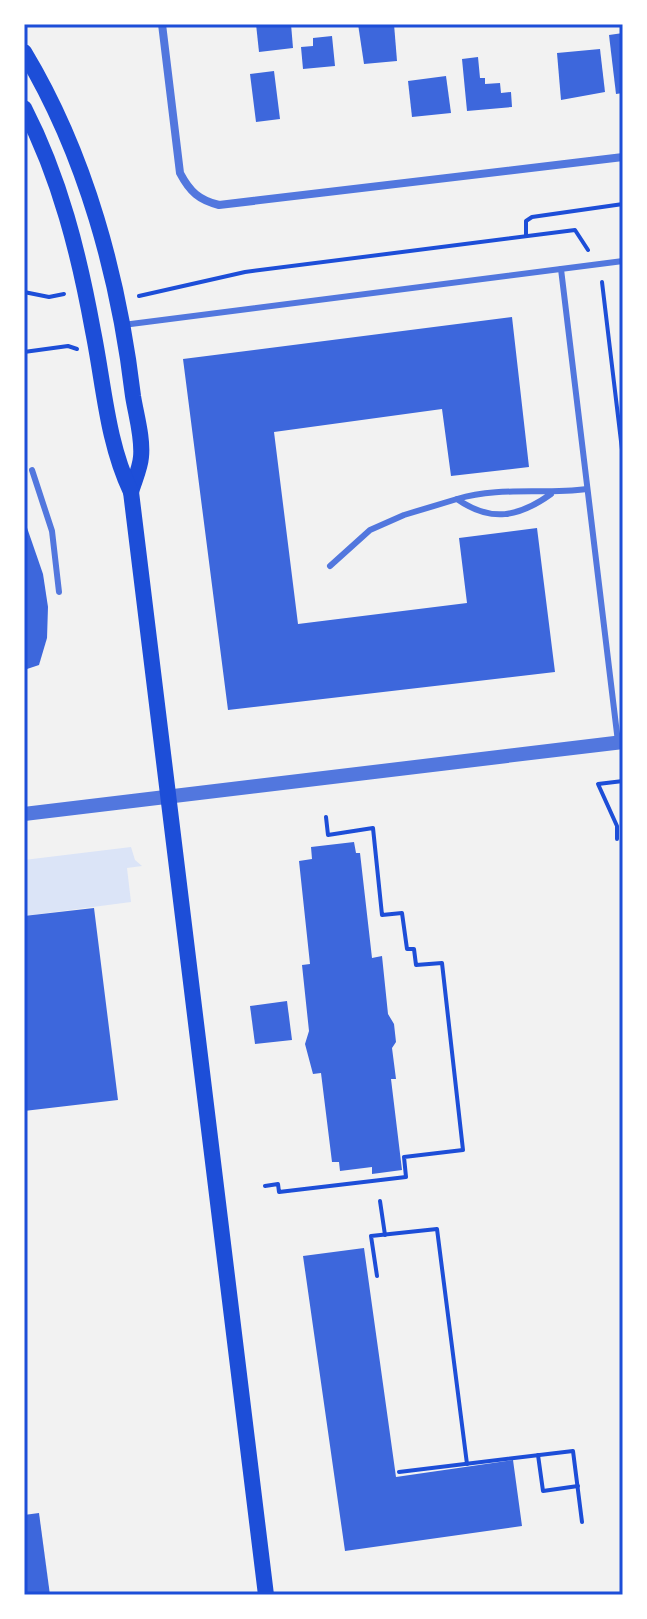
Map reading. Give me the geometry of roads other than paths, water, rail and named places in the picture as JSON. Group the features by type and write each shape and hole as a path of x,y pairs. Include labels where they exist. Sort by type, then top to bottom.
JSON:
{"main road":[{"path":"24,52 52,106 86,188 105,249 123,325 141,456 131,492"},
{"path":"24,108 43,145 61,193 93,329 116,462 131,492 266,1595"}],"street":[{"path":"162,24 180,173 193,193 219,205 623,157"},
{"path":"24,814 620,742"}],"lane":[{"path":"123,325 623,261"},
{"path":"561,269 620,742"},
{"path":"32,470 52,531 59,592"},
{"path":"330,566 370,530 404,515 457,499 474,494 528,490 551,494 587,489"},
{"path":"457,499 492,516 510,516 529,510 551,494"}]}
